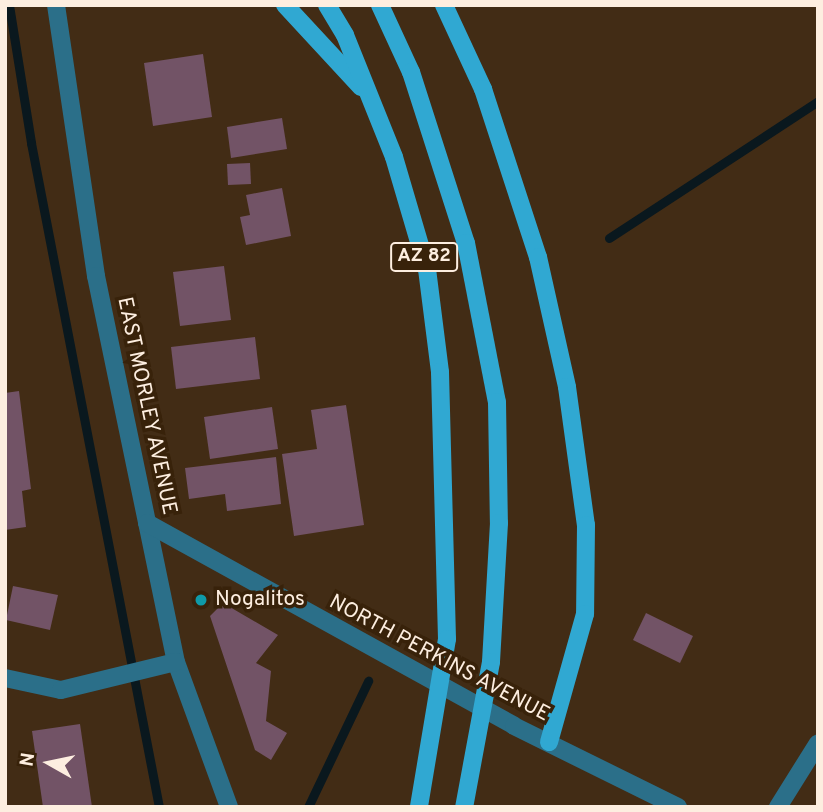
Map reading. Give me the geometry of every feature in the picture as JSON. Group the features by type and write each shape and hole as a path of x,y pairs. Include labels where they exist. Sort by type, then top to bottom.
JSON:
{"main road":[{"path":"285,5 372,99"},
{"name":"AZ 82","path":"327,5 372,99 428,269 440,372 447,527 447,639 419,807"},
{"name":"AZ 82","path":"380,5 411,72 466,243 497,402 499,523 491,662 464,807"},
{"path":"444,5 483,89 521,205 567,387 586,525 585,614 549,743"}],"street":[{"name":"EAST MORLEY AVENUE","path":"56,5 96,275 176,662 229,807"},
{"name":"NORTH PERKINS AVENUE","path":"147,523 269,595 549,743 678,807"},
{"path":"5,678 61,690 176,662"},
{"path":"778,807 818,743"}],"building":[{"path":"203,54 212,117 153,126 144,63"},
{"path":"282,118 287,149 231,158 227,127"},
{"path":"250,163 251,184 228,185 227,164"},
{"path":"282,188 291,236 246,245 240,217 250,215 246,195"},
{"path":"224,266 231,320 180,326 173,272"},
{"path":"255,337 260,379 176,389 171,347"},
{"path":"19,391 31,489 22,491 26,527 5,530 5,393"},
{"path":"346,405 364,525 294,536 282,454 317,449 311,410"},
{"path":"272,407 278,449 210,459 204,417"},
{"path":"276,457 281,504 227,511 225,494 189,499 185,468"},
{"path":"13,586 58,595 50,630 6,620"},
{"path":"223,603 278,635 256,663 271,671 266,721 287,733 271,760 255,750 210,616"},
{"path":"646,613 693,636 680,663 633,640"},
{"path":"80,724 92,807 43,807 32,731"}],"waterway":[{"path":"9,5 31,143 159,807"},
{"path":"609,238 818,101"},
{"path":"308,807 368,681"}],"place":[{"name":"Nogalitos","path":"201,600"}]}
